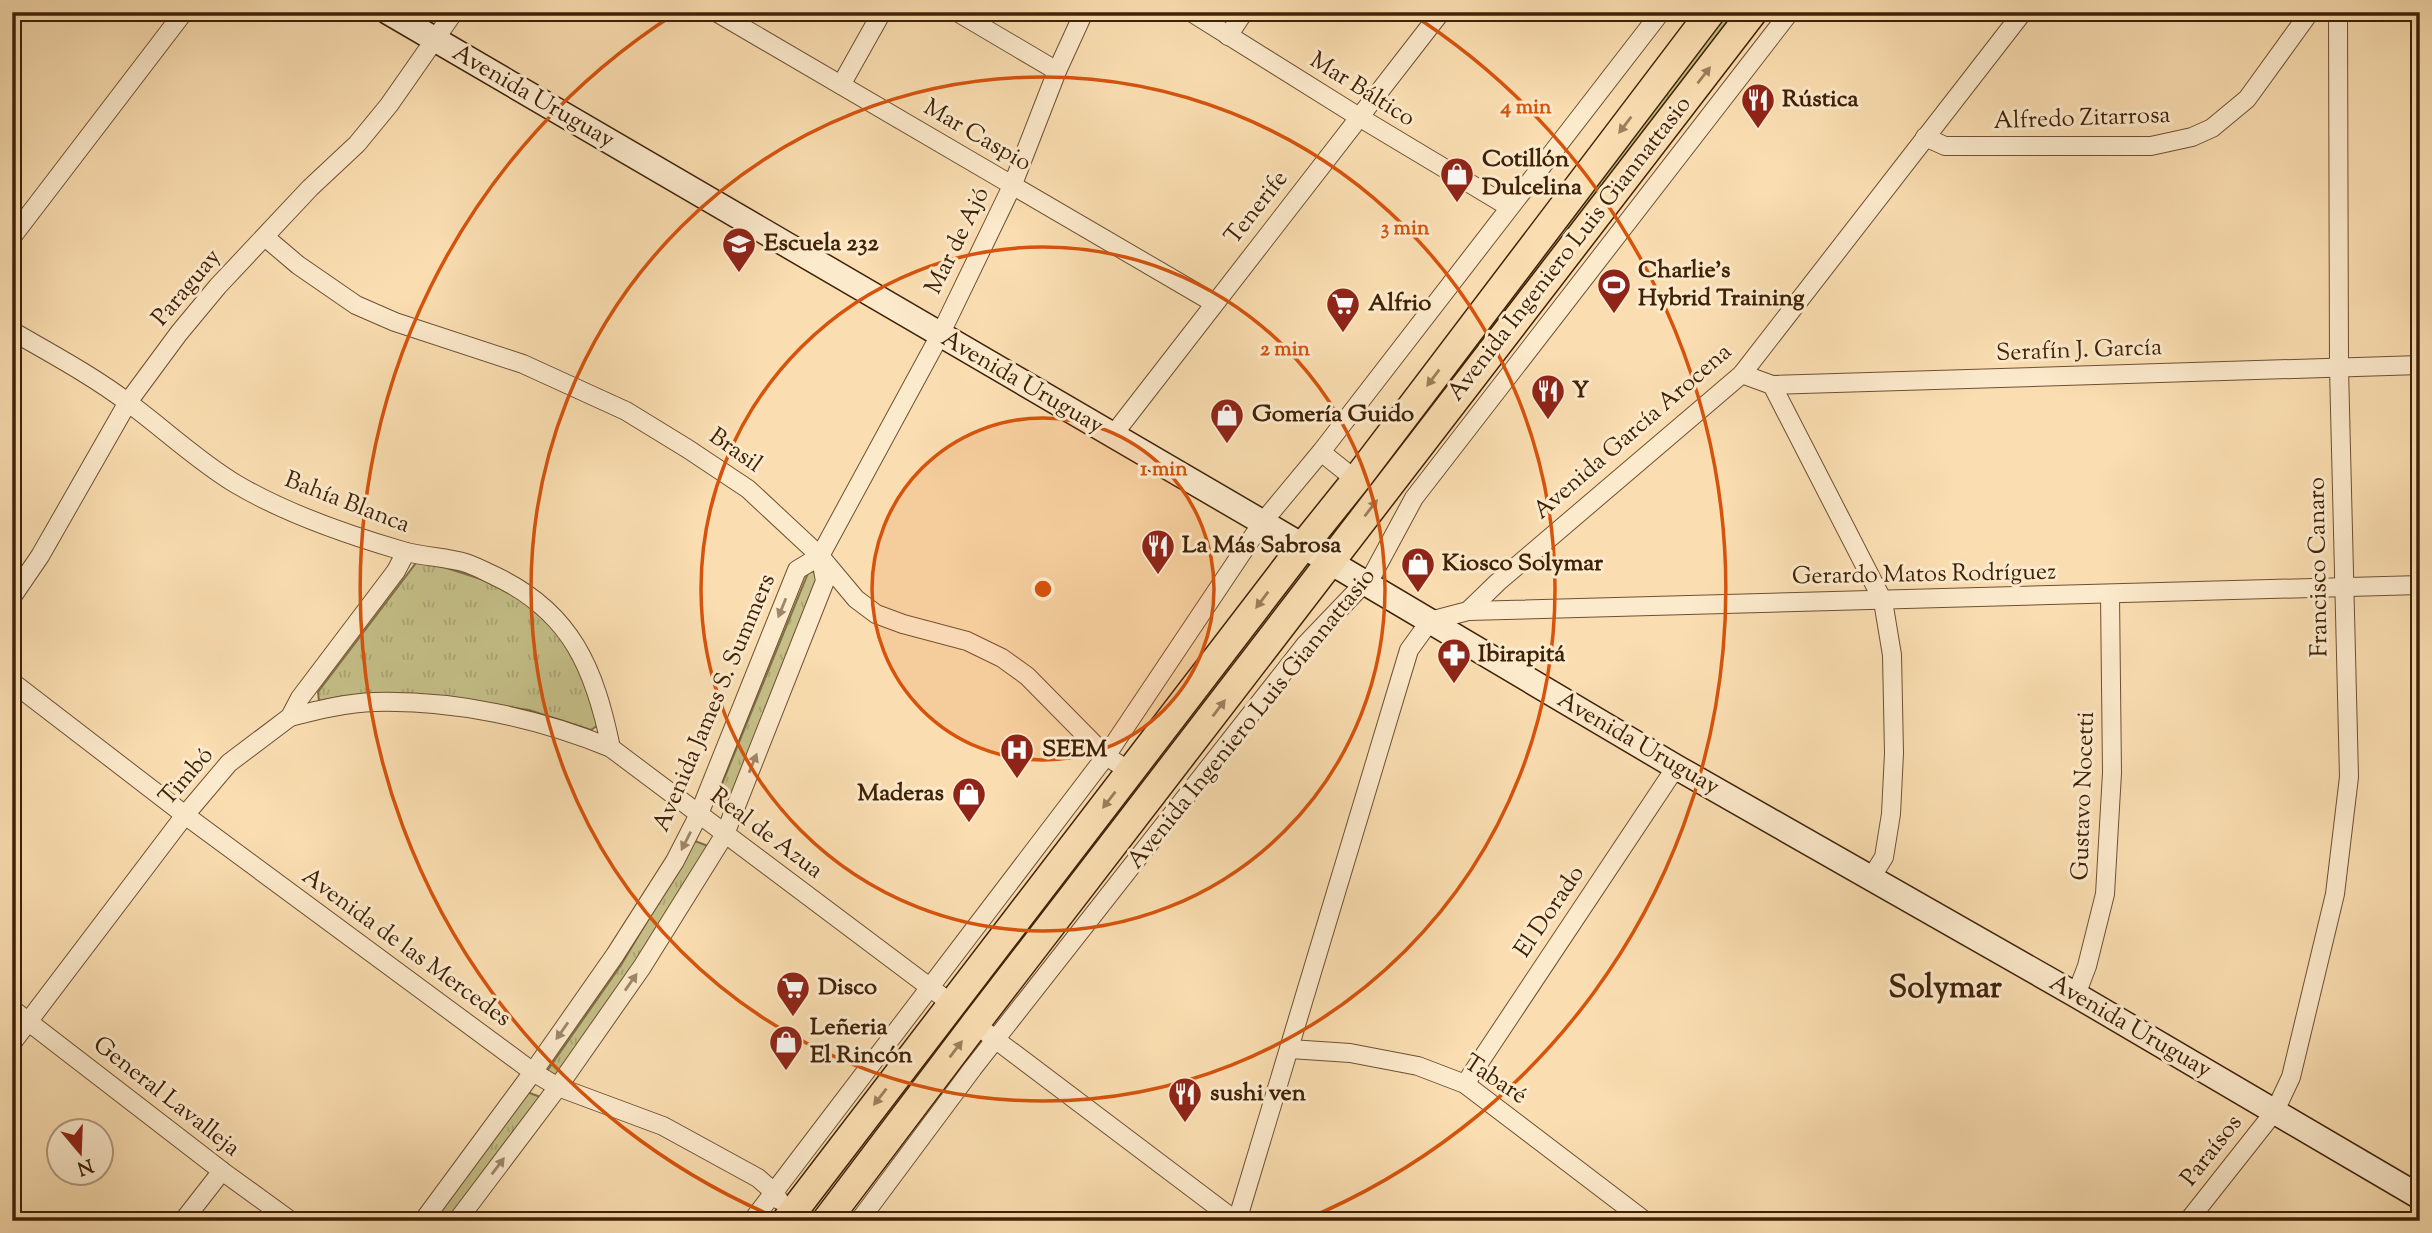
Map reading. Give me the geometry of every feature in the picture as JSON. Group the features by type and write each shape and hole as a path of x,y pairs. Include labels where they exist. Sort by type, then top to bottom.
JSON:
{"main road":[{"name":"Avenida Ingeniero Luis Giannattasio","path":"788,1218 1356,480 1711,12"},
{"name":"Avenida Ingeniero Luis Giannattasio","path":"826,1221 985,1031 1329,562 1753,12"}],"street":[{"path":"12,237 184,12"},
{"name":"Avenida Uruguay","path":"388,12 1114,435 1676,767 2076,995 2420,1197"},
{"name":"Paraguay","path":"12,597 40,556 128,402 179,333 218,286 310,188 357,144 389,104 454,12"},
{"name":"Mar Caspio","path":"716,12 1214,303"},
{"path":"841,85 882,12"},
{"path":"957,12 1057,71"},
{"name":"Mar de Ajó","path":"940,335 1013,184 1057,71 1084,12"},
{"name":"Mar Báltico","path":"1191,12 1509,207"},
{"path":"1228,36 1244,12"},
{"name":"Tenerife","path":"1114,435 1441,12"},
{"path":"752,1221 1106,756 1262,523 1321,452 1661,12"},
{"name":"Avenida Ingeniero Luis Giannattasio","path":"859,1221 985,1031 1306,645 1373,574 1413,498 1790,12"},
{"name":"Avenida García Arocena","path":"1468,611 1498,582 1742,374 2023,12"},
{"name":"Alfredo Zitarrosa","path":"1925,138 1945,146 2151,146 2192,137 2212,128 2247,99 2310,12"},
{"name":"Francisco Canaro","path":"2275,1111 2291,1077 2335,894 2349,777 2339,368 2338,12"},
{"name":"Brasil","path":"265,237 298,265 356,305 394,322 523,364 626,411 748,489 820,556 856,599 876,614 967,641 1002,658 1027,676 1106,756 1130,772"},
{"name":"Bahía Blanca","path":"12,331 74,366 128,402 235,483 285,508 406,552 467,563 513,585 546,608 576,645 595,682 611,748"},
{"name":"Avenida James S. Summers","path":"423,1221 615,955 675,861 699,814 797,570 820,556 940,335"},
{"name":"Serafín J. García","path":"1742,374 1772,385 2420,365"},
{"path":"1772,385 1884,601 1892,655 1894,753 1891,814 1884,857 1871,878"},
{"path":"1321,452 1356,480"},
{"name":"Timbó","path":"12,1043 185,815 229,763 290,717 300,698 396,571 406,552"},
{"path":"457,1221 558,1087 642,967 725,834 825,581 820,556"},
{"name":"Gerardo Matos Rodríguez","path":"1430,621 1468,611 2420,585"},
{"name":"Gustavo Nocetti","path":"2076,995 2087,966 2105,894 2112,773 2110,595"},
{"path":"985,1031 1237,1221 1409,650 1430,621"},
{"name":"Avenida de las Mercedes","path":"12,682 185,815 533,1072 558,1087 663,1126 758,1178 774,1192 788,1218"},
{"name":"Real de Azua","path":"290,717 328,708 374,702 430,705 482,711 531,721 573,732 611,748 952,1004"},
{"name":"El Dorado","path":"1465,1084 1676,767"},
{"name":"General Lavalleja","path":"12,1009 222,1171 292,1221"},
{"name":"Tabaré","path":"1290,1049 1350,1054 1418,1066 1465,1084 1645,1221"},
{"name":"Paraísos","path":"2189,1221 2275,1111"},
{"path":"183,1221 222,1171"}],"green space":[{"path":"1725,12 1742,12 1339,538 1332,533 1563,223"},
{"path":"419,559 490,582 524,602 550,625 572,651 601,723 591,730 529,710 407,694 344,696 319,701 318,692"},
{"path":"814,571 817,579 727,806 715,801 808,573"},
{"path":"695,841 708,846 633,968 558,1078 547,1071 621,965"},
{"path":"527,1092 543,1098 450,1221 432,1221"}],"place":[{"name":"Rústica","path":"1758,130"},
{"name":"Cotillón Dulcelina","path":"1457,204"},
{"name":"Escuela 232","path":"739,274"},
{"name":"Charlie's Hybrid Training","path":"1614,315"},
{"name":"Alfrio","path":"1343,334"},
{"name":"Y","path":"1548,421"},
{"name":"Gomería Guido","path":"1227,445"},
{"name":"La Más Sabrosa","path":"1158,576"},
{"name":"Kiosco Solymar","path":"1418,594"},
{"name":"Ibirapitá","path":"1454,685"},
{"name":"SEEM","path":"1017,780"},
{"name":"Maderas","path":"969,824"},
{"name":"Disco","path":"793,1018"},
{"name":"Leñeria El Rincón","path":"786,1072"},
{"name":"sushi ven","path":"1185,1124"}],"district":[{"name":"Solymar","path":"1945,989"}]}
